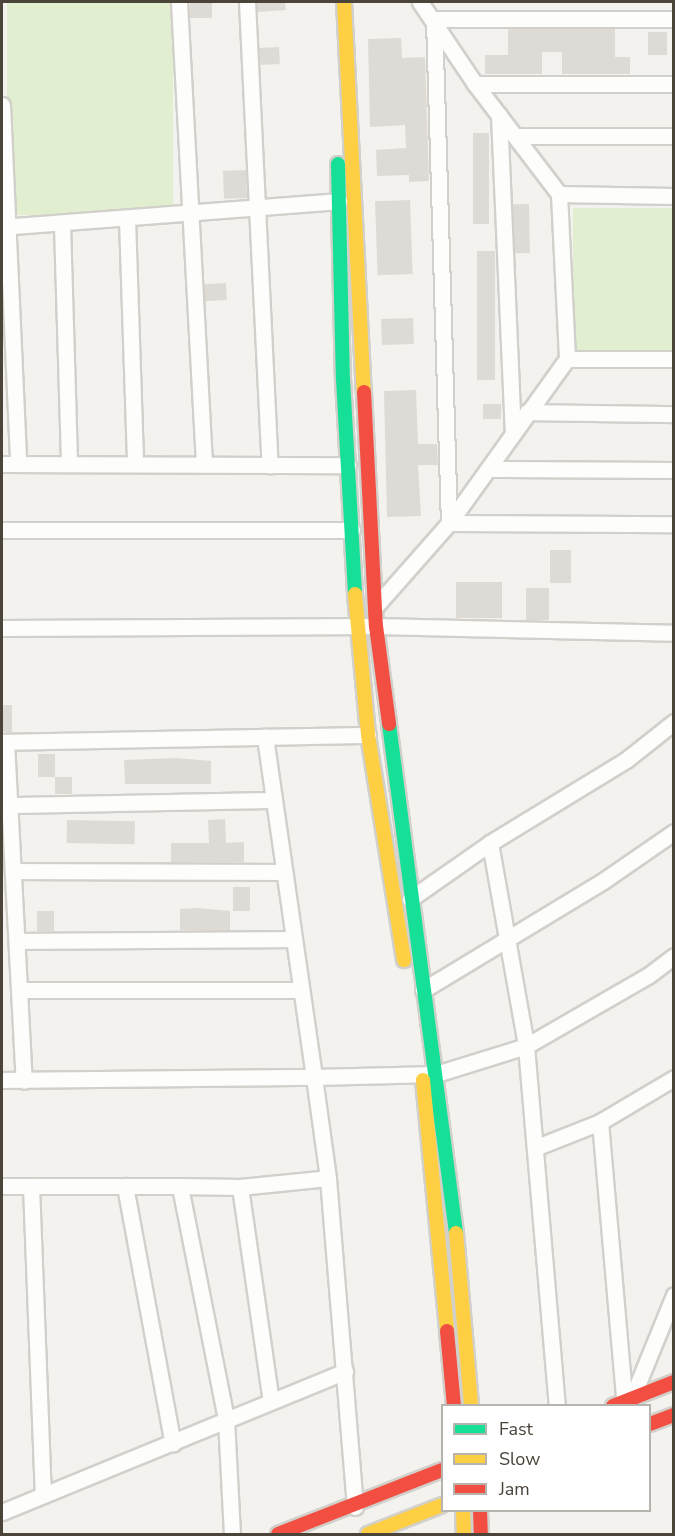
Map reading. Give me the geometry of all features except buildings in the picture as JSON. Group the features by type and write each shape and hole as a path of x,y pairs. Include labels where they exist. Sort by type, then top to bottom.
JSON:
{"street":[{"path":"179,2 204,464"},
{"path":"247,2 259,207 270,465"},
{"path":"333,2 348,465 357,627 368,735 429,1074 465,1305 471,1404"},
{"path":"344,2 376,626 423,990 454,1404"},
{"path":"375,607 449,523 491,469 527,412 567,359 559,194 475,84 434,19 420,2"},
{"path":"434,19 449,523"},
{"path":"434,19 674,19"},
{"path":"475,84 674,84"},
{"path":"2,105 5,227 18,464"},
{"path":"499,115 513,434"},
{"path":"515,136 674,136"},
{"path":"559,194 674,196"},
{"path":"5,227 62,225 339,201"},
{"path":"127,219 135,464"},
{"path":"62,225 69,464"},
{"path":"567,359 674,359"},
{"path":"527,412 674,414"},
{"path":"2,464 348,465"},
{"path":"491,469 674,470"},
{"path":"449,523 674,524"},
{"path":"2,530 352,530"},
{"path":"2,628 376,626 674,633"},
{"path":"410,899 490,843 626,760 674,723"},
{"path":"24,1081 14,871 4,742 368,735"},
{"path":"265,737 328,1178 355,1507"},
{"path":"10,805 274,800"},
{"path":"423,990 603,881 674,832"},
{"path":"490,843 526,1046 537,1147 557,1404"},
{"path":"14,871 284,872"},
{"path":"16,941 294,939"},
{"path":"2,1080 429,1074 526,1046 649,975 674,956"},
{"path":"19,990 300,990"},
{"path":"537,1147 600,1122 674,1078"},
{"path":"600,1122 624,1403"},
{"path":"2,1186 240,1187 328,1178"},
{"path":"31,1186 43,1494"},
{"path":"125,1186 173,1444"},
{"path":"180,1186 226,1419 232,1534"},
{"path":"240,1187 271,1401"},
{"path":"624,1403 674,1295"},
{"path":"2,1512 173,1444 226,1419 345,1371"},
{"path":"624,1403 674,1382"},
{"path":"651,1424 674,1415"},
{"path":"278,1534 355,1507 441,1470"},
{"path":"368,1534 441,1505"},
{"path":"463,1512 464,1534"},
{"path":"480,1512 481,1534"}],"green space":[{"path":"7,2 173,2 173,215 7,215"},
{"path":"573,208 673,208 673,351 573,351"}],"traffic: fast":[{"path":"338,164 343,379 355,594"},
{"path":"389,724 456,1233"}],"traffic: slow":[{"path":"344,2 364,392"},
{"path":"355,594 368,735 404,960"},
{"path":"423,1080 447,1331"},
{"path":"456,1233 471,1404"},
{"path":"368,1534 441,1505"},
{"path":"463,1512 464,1534"}],"traffic: jam":[{"path":"364,392 376,626 389,724"},
{"path":"447,1331 454,1404"},
{"path":"618,1404 674,1382"},
{"path":"651,1424 674,1415"},
{"path":"278,1534 441,1470"},
{"path":"480,1512 481,1534"}]}
